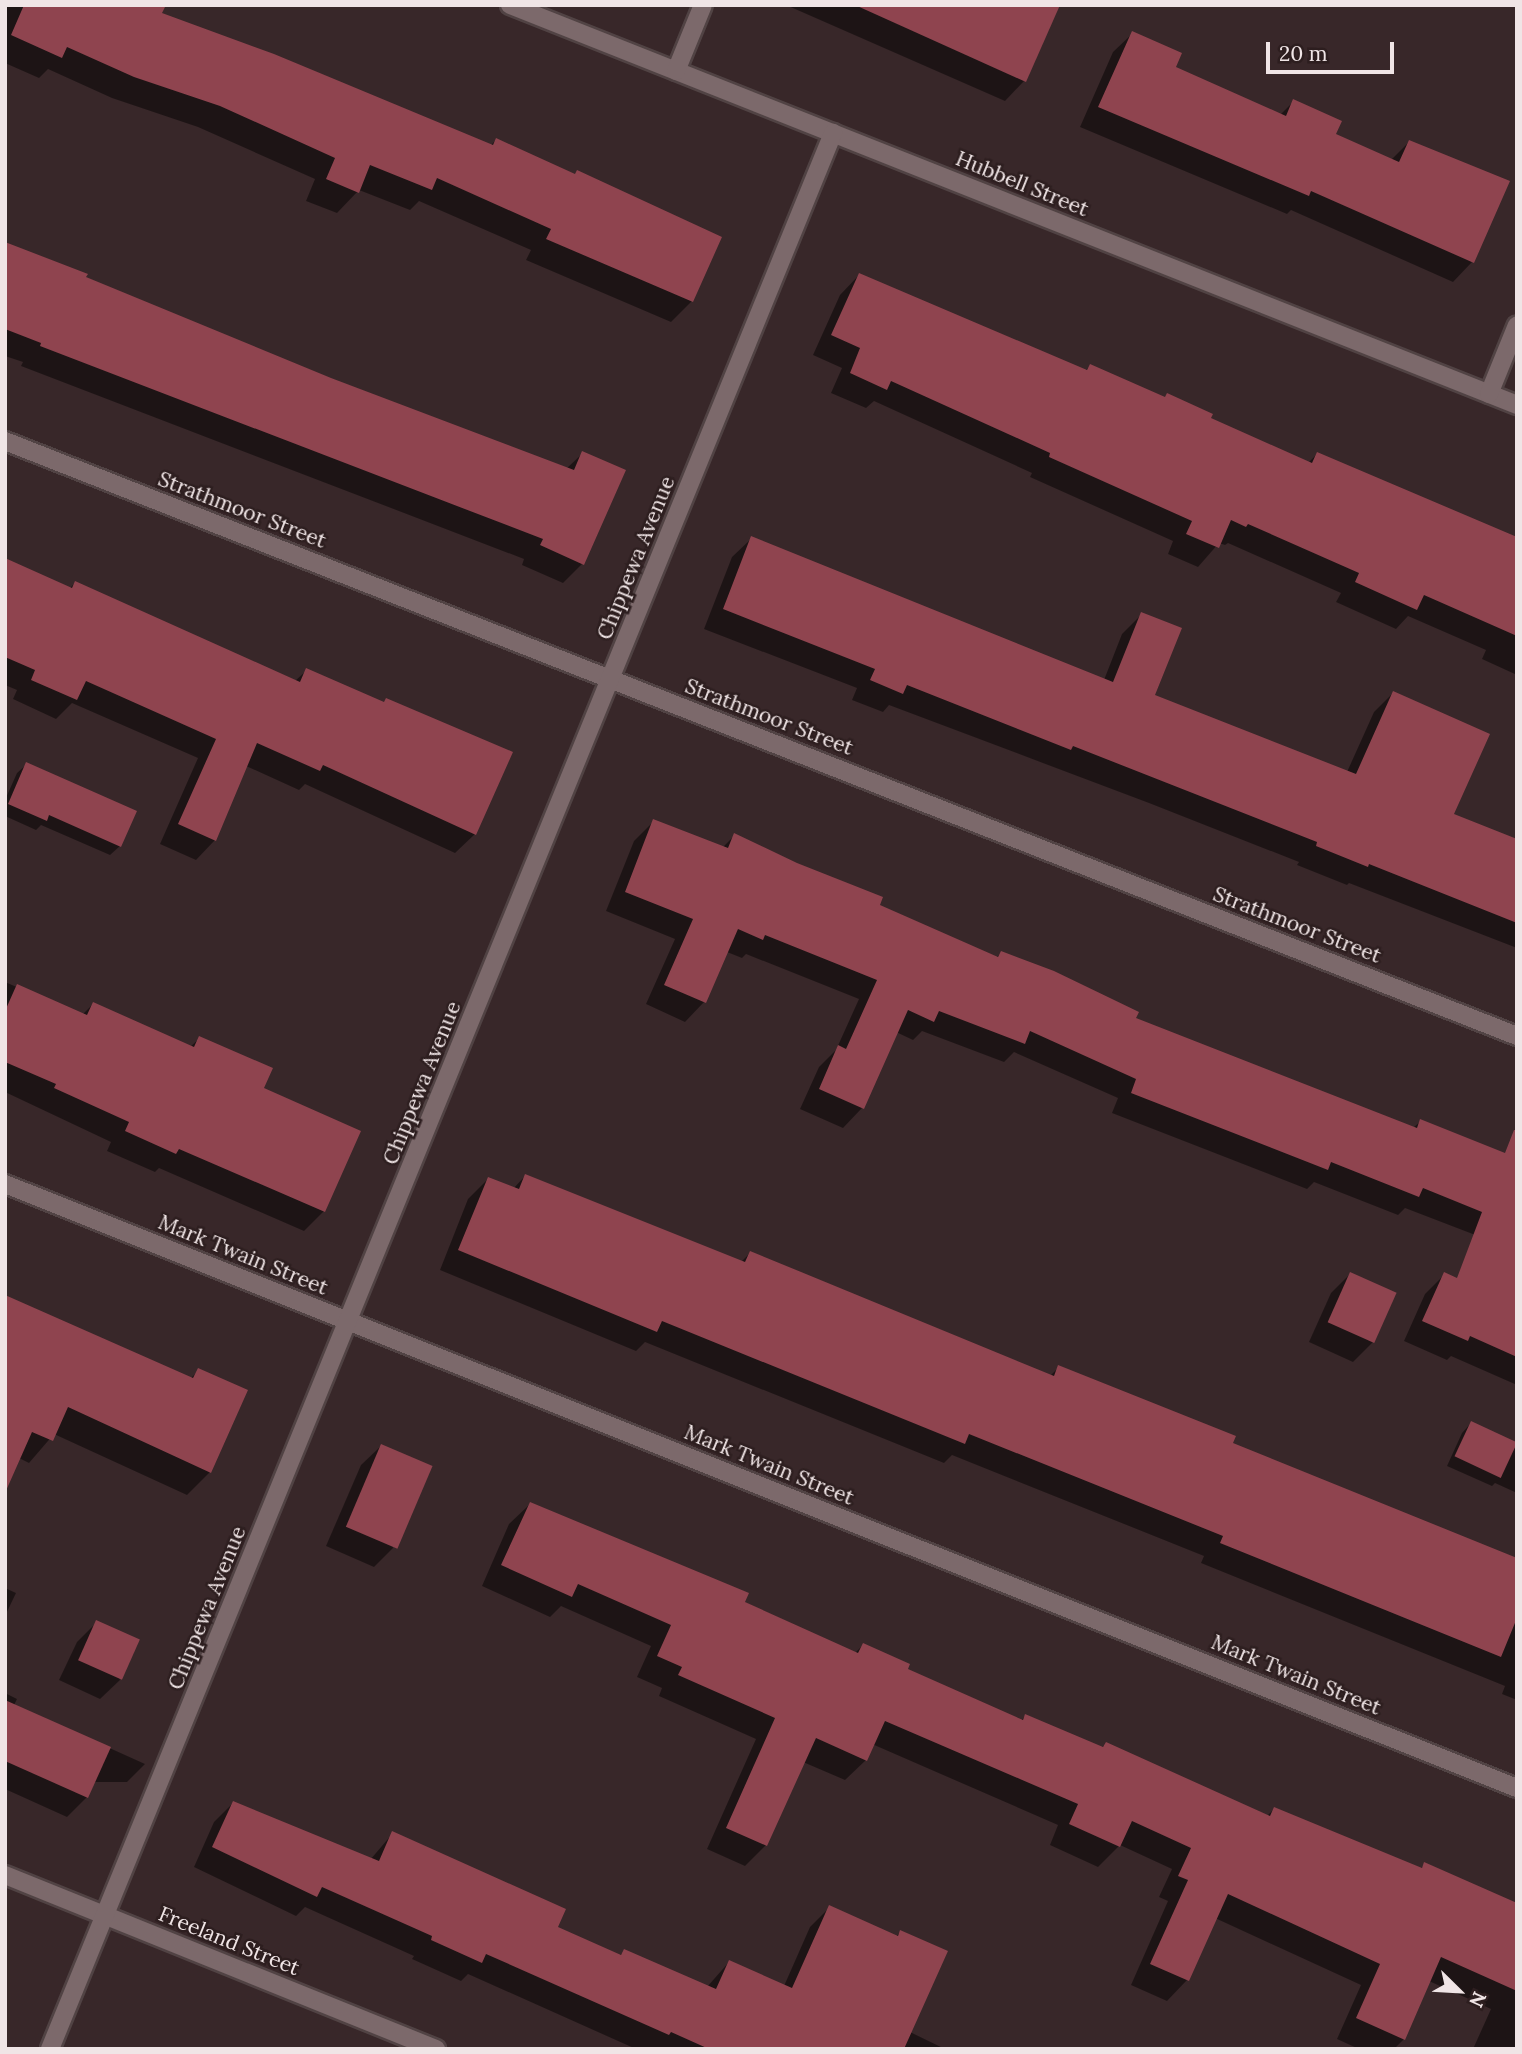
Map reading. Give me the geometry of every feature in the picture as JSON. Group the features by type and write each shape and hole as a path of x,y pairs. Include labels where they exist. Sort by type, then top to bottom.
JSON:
{"street":[{"name":"Hubbell Street","path":"510,5 1517,405"},
{"path":"676,71 703,5"},
{"name":"Chippewa Avenue","path":"50,2049 833,133"},
{"path":"1489,394 1517,325"},
{"name":"Strathmoor Street","path":"5,441 1517,1036"},
{"name":"Mark Twain Street","path":"5,1184 1517,1788"},
{"name":"Freeland Street","path":"5,1875 436,2049"}],"building":[{"path":"24,5 166,5 162,13 274,54 493,145 496,138 575,174 577,170 722,237 693,302 546,239 551,229 437,178 432,190 370,165 359,193 326,179 335,158 220,106 134,77 67,47 62,58 11,35"},
{"path":"855,5 1060,5 1026,82"},
{"path":"1132,31 1182,53 1176,67 1286,116 1293,99 1342,121 1336,134 1399,162 1409,140 1510,181 1474,263 1311,191 1309,196 1098,107"},
{"path":"5,242 88,274 86,277 331,378 574,470 582,451 626,470 584,565 540,545 543,539 40,346 41,343 5,329"},
{"path":"859,273 1087,370 1090,364 1165,397 1167,393 1213,414 1211,418 1312,463 1317,452 1517,537 1517,636 1424,595 1417,610 1355,582 1359,573 1248,524 1246,527 1231,520 1219,548 1186,534 1192,521 1049,457 1050,453 891,381 887,390 850,373 860,348 831,335"},
{"path":"751,536 1113,682 1141,612 1182,628 1155,695 1356,774 1393,691 1490,734 1454,814 1517,839 1517,923 1369,864 1368,867 1316,846 1317,842 1073,746 1071,750 907,685 903,694 870,680 875,669 723,609"},
{"path":"5,558 72,588 75,581 300,682 306,668 384,702 386,698 513,752 476,835 323,765 320,771 257,743 216,841 178,824 216,739 86,681 77,700 31,680 35,670 5,657"},
{"path":"26,762 137,811 121,847 49,815 47,821 8,804"},
{"path":"653,819 728,848 734,833 797,863 883,897 880,905 998,957 1001,951 1054,971 1139,1012 1136,1018 1417,1128 1420,1119 1505,1153 1514,1130 1517,1130 1517,1357 1470,1336 1468,1341 1422,1321 1444,1272 1457,1278 1482,1212 1423,1188 1419,1197 1331,1162 1328,1170 1131,1093 1136,1079 1030,1031 1025,1044 939,1011 934,1022 908,1010 864,1109 819,1089 838,1045 846,1049 877,980 765,935 763,940 738,929 706,1003 664,985 693,919 625,892"},
{"path":"17,984 87,1015 93,1002 194,1047 199,1036 273,1068 264,1088 361,1131 325,1212 179,1149 176,1154 125,1131 129,1122 54,1088 56,1084 5,1062 5,1011"},
{"path":"525,1174 745,1262 750,1251 1054,1376 1058,1365 1236,1436 1233,1443 1517,1558 1517,1618 1501,1657 1220,1543 1223,1536 969,1434 965,1444 662,1321 657,1332 458,1250 488,1177 519,1189"},
{"path":"1350,1272 1397,1293 1374,1343 1328,1322"},
{"path":"5,1295 193,1378 198,1368 248,1390 211,1473 68,1407 53,1441 32,1432 5,1493"},
{"path":"1471,1421 1517,1442 1501,1478 1455,1456"},
{"path":"381,1444 433,1466 397,1549 346,1527"},
{"path":"530,1502 749,1593 745,1602 858,1653 863,1643 910,1664 908,1669 1023,1720 1025,1714 1103,1747 1106,1742 1270,1816 1274,1807 1422,1868 1424,1862 1517,1903 1517,1991 1441,1957 1405,2040 1356,2018 1380,1964 1228,1894 1189,1981 1150,1964 1188,1880 1178,1876 1191,1848 1132,1821 1120,1847 1069,1824 1078,1804 885,1721 867,1761 816,1738 767,1846 726,1828 775,1718 678,1675 682,1667 657,1656 671,1625 578,1584 572,1597 501,1565"},
{"path":"96,1620 140,1640 122,1680 78,1660"},
{"path":"5,1700 111,1747 88,1798 5,1761"},
{"path":"233,1801 379,1861 392,1831 566,1909 558,1927 621,1955 624,1949 716,1989 729,1960 792,1988 829,1905 898,1936 900,1930 948,1951 904,2049 709,2049 671,2032 669,2035 486,1954 482,1963 431,1940 432,1936 322,1887 317,1897 212,1847"}]}
